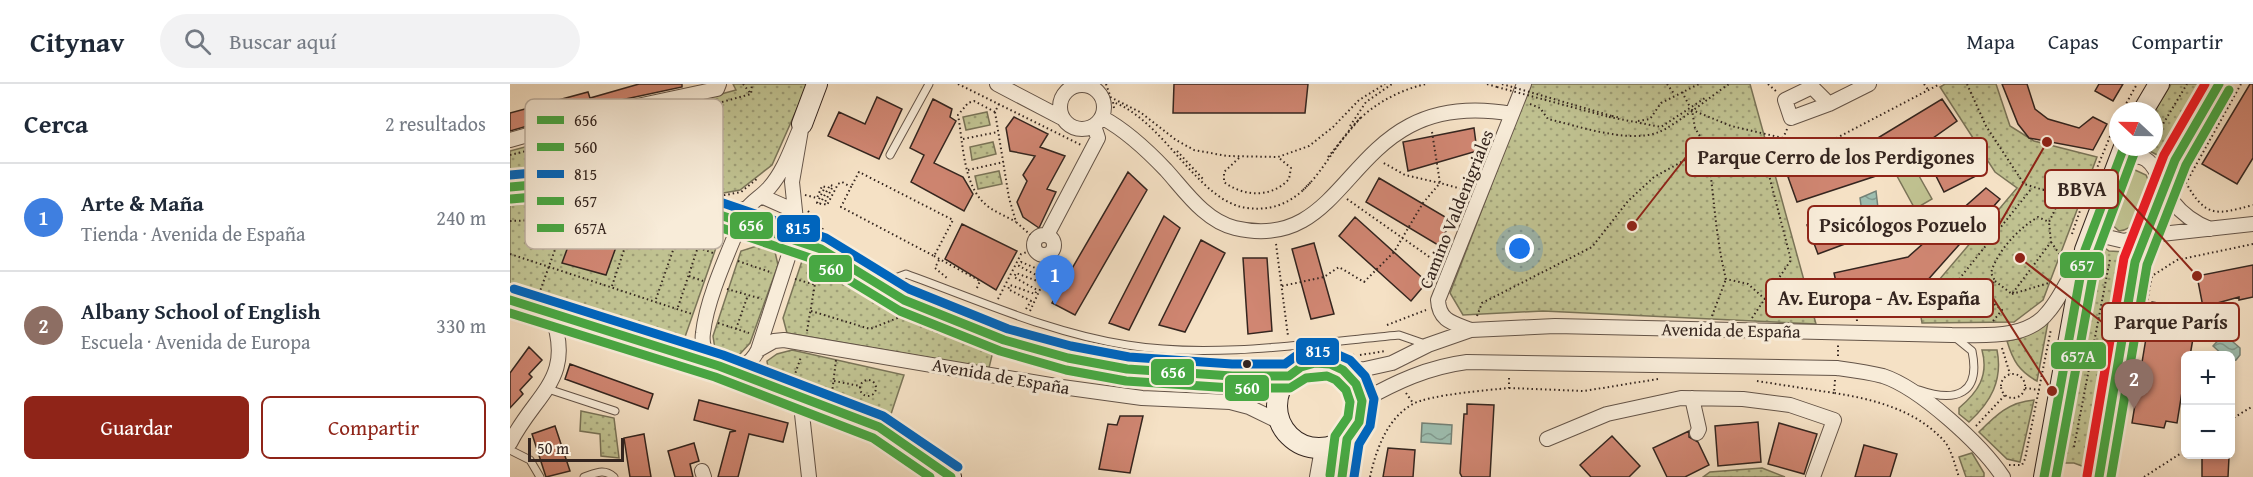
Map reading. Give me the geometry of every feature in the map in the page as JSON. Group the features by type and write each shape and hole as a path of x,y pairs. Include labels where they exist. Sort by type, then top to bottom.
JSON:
{"main road":[{"path":"802,124 817,84"},
{"path":"2149,102 2159,84"},
{"path":"2099,477 2101,453 2135,262 2163,184 2219,84"},
{"path":"2044,477 2092,210 2119,156"},
{"name":"Avenida de España","path":"510,187 525,186"},
{"name":"Avenida de España","path":"723,212 741,223 821,249 843,260 904,300 1004,340 1068,358 1127,369 1289,376"},
{"path":"510,300 719,366 879,427 951,477"},
{"path":"1342,477 1347,439 1359,422 1362,401 1356,384 1343,370 1330,364 1315,363 1301,367 1289,376 1278,398 1280,422 1290,437 1305,446 1323,449 1347,439"}],"street":[{"path":"673,99 717,90 719,84"},
{"name":"Camino Valdenigriales","path":"1471,330 1445,321 1439,311 1438,300 1524,84"},
{"path":"1829,104 1812,87 1785,100 1791,118 1829,104 1869,84"},
{"path":"1041,246 1098,138 1104,118 1103,100 1090,85 1074,87 1063,96 1060,103 1062,118"},
{"path":"1002,87 1062,118 1073,128 1083,130 1104,118"},
{"path":"1429,104 1462,101 1492,106 1512,114"},
{"path":"1104,118 1143,146 1204,211 1233,228 1250,230 1284,225 1315,207 1378,131"},
{"path":"802,124 792,182 798,220 795,239 758,350 750,361 742,366 732,369 719,366 704,353 702,346 706,319 741,223 756,200 781,172 802,124"},
{"path":"510,140 525,136"},
{"path":"2119,156 2143,159 2156,167 2171,200 2184,214 2212,230"},
{"path":"756,200 795,211"},
{"path":"2092,210 2108,237 2124,242 2143,236 2253,224"},
{"name":"Avenida de España","path":"1343,370 1365,369 1392,363 1428,345 1471,330 1555,326 1952,335 2012,333 2035,323 2047,314 2085,250"},
{"path":"510,443 548,389 561,353 558,331 543,310"},
{"name":"Avenida de España","path":"758,350 774,341 806,343 1062,387 1142,398 1230,402 1249,407 1280,422"},
{"name":"Avenida de España","path":"1362,401 1398,381 1442,365 1509,362 1837,368 1868,373 1894,381 1927,400 1985,456 2006,471"},
{"path":"794,394 809,477"},
{"path":"1692,398 1700,429 1697,433"},
{"path":"1547,439 1607,414 1692,398 1743,399 1790,405 1834,420 1814,477"},
{"path":"1317,477 1323,449"}],"lane":[{"path":"890,155 929,84"},
{"path":"723,204 756,200"},
{"path":"878,285 906,274 1023,318 1127,345 1233,349 1399,335 1428,345"},
{"path":"1894,381 1939,397 1955,396 1969,386 1976,370 1972,351 1952,335"},
{"path":"548,389 615,411"},
{"path":"510,450 530,460 540,477"},
{"path":"584,477 600,471 608,472 614,477"}],"path":[{"path":"743,84 751,94"},
{"path":"751,94 752,84"},
{"path":"958,84 1084,147 1078,158 1086,163"},
{"path":"1278,157 1291,168 1289,179 1272,192 1257,193 1237,190 1224,182 1224,172 1237,158 1278,157 1309,146 1334,127 1359,100 1385,84"},
{"path":"1346,134 1366,102 1392,84"},
{"path":"1298,196 1362,116 1385,100 1422,84"},
{"path":"1391,97 1426,84"},
{"path":"1487,84 1661,127 1691,109"},
{"path":"1502,84 1610,116 1640,122 1650,119 1661,103 1699,84"},
{"path":"1667,84 1675,95"},
{"path":"1517,99 1540,108 1548,119 1621,135 1659,132 1728,84"},
{"path":"1924,84 1929,91"},
{"path":"1471,330 1482,303 1592,247 1628,201 1654,177 1707,148 1743,159 1827,143 1940,84"},
{"path":"1967,84 1986,126 2024,184 2032,188 2092,210 2109,139"},
{"path":"2127,102 2138,84"},
{"path":"2163,125 2187,84"},
{"path":"2241,84 2186,183 2198,204 2214,212 2253,205"},
{"path":"1090,85 1140,112 1176,140 1194,150 1245,157"},
{"path":"1090,85 1112,98"},
{"path":"1002,87 995,112 1016,222"},
{"path":"1682,92 1691,109 1695,128 1707,148 1711,195 1718,218 1717,242 1726,279 1710,321"},
{"path":"723,101 751,94"},
{"path":"1128,106 1166,141 1209,187 1222,197 1243,206 1280,205 1298,196 1308,188 1364,115 1385,100"},
{"path":"995,112 974,101 968,103 958,115 968,170 978,196 986,205 1016,222 1041,246 1049,270 1023,318"},
{"path":"1104,118 1113,102 1137,114"},
{"path":"1691,109 1731,126 1783,138"},
{"path":"1764,156 1783,138 1791,118"},
{"path":"963,139 999,132"},
{"path":"1282,286 1324,277 1339,267 1364,282 1394,252 1423,203 1440,183 1432,133"},
{"path":"510,155 525,151"},
{"path":"1743,330 1766,300 1791,260 1764,156"},
{"path":"1380,161 1406,175 1472,192"},
{"path":"968,170 1004,162"},
{"path":"934,256 953,220 859,172 841,207 980,281 973,298"},
{"path":"723,201 741,192 765,173"},
{"path":"805,195 817,198 822,186 825,187 817,203 820,204 830,185 833,186 824,204 827,205 838,184 842,182 851,187"},
{"path":"794,394 806,343 821,249 827,235 808,211 804,186"},
{"path":"1857,333 1856,309 1952,288 2032,188"},
{"path":"1343,195 1443,266"},
{"path":"2061,197 2049,222 2050,242 2064,260"},
{"path":"2012,294 1995,281 1990,273 1993,265 2023,225 2038,217 2049,222"},
{"path":"510,221 525,220"},
{"path":"1273,242 1276,242 1288,336"},
{"path":"2012,294 2050,242"},
{"path":"2124,423 2152,276 2177,260 2253,244"},
{"path":"995,306 1021,254 1041,246"},
{"path":"1023,318 1031,301 1008,289 1010,285 1035,294 1037,290 1014,277 1016,273 1040,282 1042,278 1019,266 1021,262 1044,272 1046,269 1041,246"},
{"path":"543,310 550,267 556,249"},
{"path":"612,286 624,249"},
{"path":"656,300 674,249"},
{"path":"678,308 697,249"},
{"path":"703,249 816,285"},
{"path":"510,254 656,300 756,336"},
{"path":"2074,447 2110,259"},
{"path":"689,276 710,283"},
{"path":"1726,279 1748,284 1766,300"},
{"path":"2012,294 2057,280"},
{"path":"1991,323 2002,310 1983,295 1995,281"},
{"path":"724,288 768,301"},
{"path":"736,329 748,295"},
{"path":"1386,326 1407,320 1428,308 1430,314"},
{"path":"811,311 870,329 898,316 907,320"},
{"path":"916,323 944,334"},
{"path":"2006,471 2022,465 2025,459 2052,323"},
{"path":"1834,393 1839,332"},
{"path":"2002,348 2010,374"},
{"path":"831,408 838,349"},
{"path":"1335,350 1356,356 1385,349 1392,363"},
{"path":"1509,362 1509,388"},
{"path":"2010,374 2020,376 2025,388 2020,395 2013,398 2005,395 2001,384 2004,377 2010,374"},
{"path":"1370,477 1375,452 1391,423 1413,403 1482,390 1509,388 1584,391 1668,379"},
{"path":"834,381 860,386 868,380 876,384 877,390 866,397 862,394 860,386"},
{"path":"1753,380 1874,399 1902,411 1946,442 1959,477"},
{"path":"1398,381 1413,403"},
{"path":"2025,388 2040,390"},
{"path":"1972,430 2005,395"},
{"path":"2235,417 2253,406"},
{"path":"2144,477 2181,453"}],"green space":[{"path":"733,84 808,84 772,165 740,190 723,193 723,99 703,99 736,90"},
{"path":"1530,84 1750,84 1816,324 1543,311 1463,315 1450,293"},
{"path":"1945,84 1996,84 2010,126 2034,141 2097,157 2043,300 2014,322 1922,323 1917,293 1939,280 2017,188 1995,172 1940,87"},
{"path":"2171,84 2208,84 2163,158 2159,156 2163,156 2163,102 2160,102"},
{"path":"987,112 990,125 966,130 963,117"},
{"path":"993,142 996,154 972,160 970,147"},
{"path":"525,147 525,175 510,176 510,151"},
{"path":"1914,167 1932,199 1915,209 1897,176"},
{"path":"2135,170 2146,175 2150,184 2136,220 2126,229 2119,231 2109,222 2108,214 2123,175"},
{"path":"999,171 1002,184 978,189 975,176"},
{"path":"525,204 525,249 716,249 685,337 674,341 510,288 510,205"},
{"path":"2098,243 2109,251 2126,252 2092,443 2097,445 2091,466 2087,468 2074,463 2056,463"},
{"path":"763,244 775,252 778,265 750,343 739,355 725,356 715,349 713,336 741,251"},
{"path":"804,255 895,307 994,347 989,368 787,333 783,318"},
{"path":"2048,322 2037,381 2018,365 2007,341 2021,338"},
{"path":"792,350 904,375 890,417 778,381 769,374 767,361 777,354"},
{"path":"1982,350 1997,350 1997,381 1984,407 1969,422 1959,414 1959,408 1972,396 1983,376"},
{"path":"2034,400 2020,462 2007,459 1979,432 1997,415 2010,407 2017,403"},
{"path":"581,411 614,418 619,458 601,456 600,434 580,431"},
{"path":"1972,453 1984,477 1966,477 1959,457"},
{"path":"1762,468 1785,477 1703,477 1710,472"}],"water":[{"path":"1876,191 1881,234 1866,242 1860,198"},
{"path":"2224,334 2240,348 2240,355 2235,360 2235,351 2219,351 2213,346"},
{"path":"1422,423 1452,425 1451,444 1421,442"}],"building":[{"path":"639,84 682,84 682,87 626,99 562,99 588,92 590,98"},
{"path":"1174,84 1308,84 1305,113 1173,113"},
{"path":"2002,84 2027,84 2035,109 2048,119 2079,128 2093,117 2107,124 2093,150 2029,138 2018,124"},
{"path":"2099,84 2123,84 2113,101 2095,91"},
{"path":"2250,84 2253,84 2253,158 2237,184 2202,164"},
{"path":"877,97 902,109 879,159 828,136 839,112 865,124"},
{"path":"933,99 952,109 950,117 956,121 934,163 963,177 973,194 964,211 911,182 924,155 910,148"},
{"path":"1942,99 1957,121 1882,174 1797,202 1788,177 1863,147"},
{"path":"525,109 525,127 510,131 510,113"},
{"path":"1014,117 1048,134 1040,147 1065,156 1047,189 1056,192 1039,228 1023,217 1017,202 1027,181 1023,175 1035,156 1010,151 1006,128"},
{"path":"1474,128 1477,151 1408,171 1403,142"},
{"path":"1973,145 1986,171 1944,192 1931,166"},
{"path":"1128,172 1147,190 1075,315 1052,303"},
{"path":"1379,178 1452,221 1438,245 1366,202"},
{"path":"1986,188 2000,199 1925,283 1840,300 1834,273 1908,257"},
{"path":"1849,208 1861,238 1818,254 1807,225"},
{"path":"1164,216 1180,228 1129,330 1109,323"},
{"path":"1355,217 1427,282 1411,301 1339,236"},
{"path":"962,224 1017,251 996,290 945,259"},
{"path":"1201,240 1225,253 1185,332 1159,325"},
{"path":"1314,243 1334,314 1311,319 1292,249"},
{"path":"567,249 615,249 606,275 562,263"},
{"path":"1243,258 1267,258 1272,331 1248,334"},
{"path":"2253,265 2253,297 2239,300 2239,297 2203,307 2197,276"},
{"path":"2152,302 2182,307 2181,312 2197,315 2191,351 2181,351 2181,398 2177,423 2166,421 2164,428 2132,423"},
{"path":"529,347 542,360 529,374 532,377 520,390 523,394 510,408 510,373"},
{"path":"570,364 653,394 648,409 565,379"},
{"path":"699,400 788,423 783,442 749,434 738,477 718,477 730,432 736,431 694,420"},
{"path":"1467,404 1494,405 1490,477 1462,477 1460,473 1464,414 1467,414"},
{"path":"1120,416 1143,416 1130,473 1099,469 1108,424 1117,425"},
{"path":"1758,422 1761,462 1718,466 1715,426"},
{"path":"1779,423 1817,434 1804,474 1768,464"},
{"path":"555,426 570,471 546,477 532,434"},
{"path":"1689,431 1689,437 1698,442 1709,465 1685,477 1667,477 1653,448"},
{"path":"644,434 651,477 630,477 624,438"},
{"path":"1612,436 1640,466 1629,477 1591,477 1580,465"},
{"path":"694,443 699,461 690,464 693,477 675,477 668,451"},
{"path":"1864,445 1897,454 1890,477 1855,477"},
{"path":"1388,448 1415,450 1413,477 1383,477"},
{"path":"2202,459 2229,459 2228,477 2202,477"}],"transit line":[{"path":"2087,476 2124,258 2164,155 2205,84"},
{"name":"657","path":"2099,477 2135,262 2175,160 2219,84"},
{"name":"657A","path":"2111,477 2147,265 2186,165 2229,90"},
{"name":"657","path":"2044,477 2085,250 2121,156"},
{"name":"657A","path":"2056,477 2097,253 2133,156"},
{"name":"815","path":"510,175 525,174"},
{"name":"656","path":"510,187 525,186"},
{"name":"560","path":"511,199 525,198"},
{"name":"815","path":"723,203 826,238 909,289 1008,329 1071,346 1129,357 1232,364 1285,364 1296,356 1313,351 1334,353 1350,360 1365,376 1374,399 1370,426 1359,444 1354,477"},
{"name":"656","path":"723,216 821,249 904,300 1004,340 1068,358 1127,369 1232,376 1289,376 1301,367 1315,363 1330,364 1343,370 1356,384 1362,401 1359,422 1347,439 1342,477"},
{"name":"560","path":"723,228 816,260 900,311 1000,351 1066,370 1126,381 1232,388 1290,388 1306,378 1327,376 1336,380 1346,390 1350,402 1348,417 1335,436 1330,475"},
{"name":"815","path":"514,289 723,355 883,416 958,467"},
{"name":"656","path":"510,300 719,366 879,427 951,477"},
{"name":"560","path":"510,313 715,377 873,438 930,477"}],"place":[{"name":"Psicólogos Pozuelo","path":"2047,142"},
{"name":"Parque Cerro de los Perdigones","path":"1632,226"},
{"name":"Parque París","path":"2020,258"},
{"name":"BBVA","path":"2197,276"},
{"name":"Arte & Maña","path":"1055,305"},
{"name":"Av. Europa - Av. España","path":"2052,391"},
{"name":"Albany School of English","path":"2134,409"}]}
